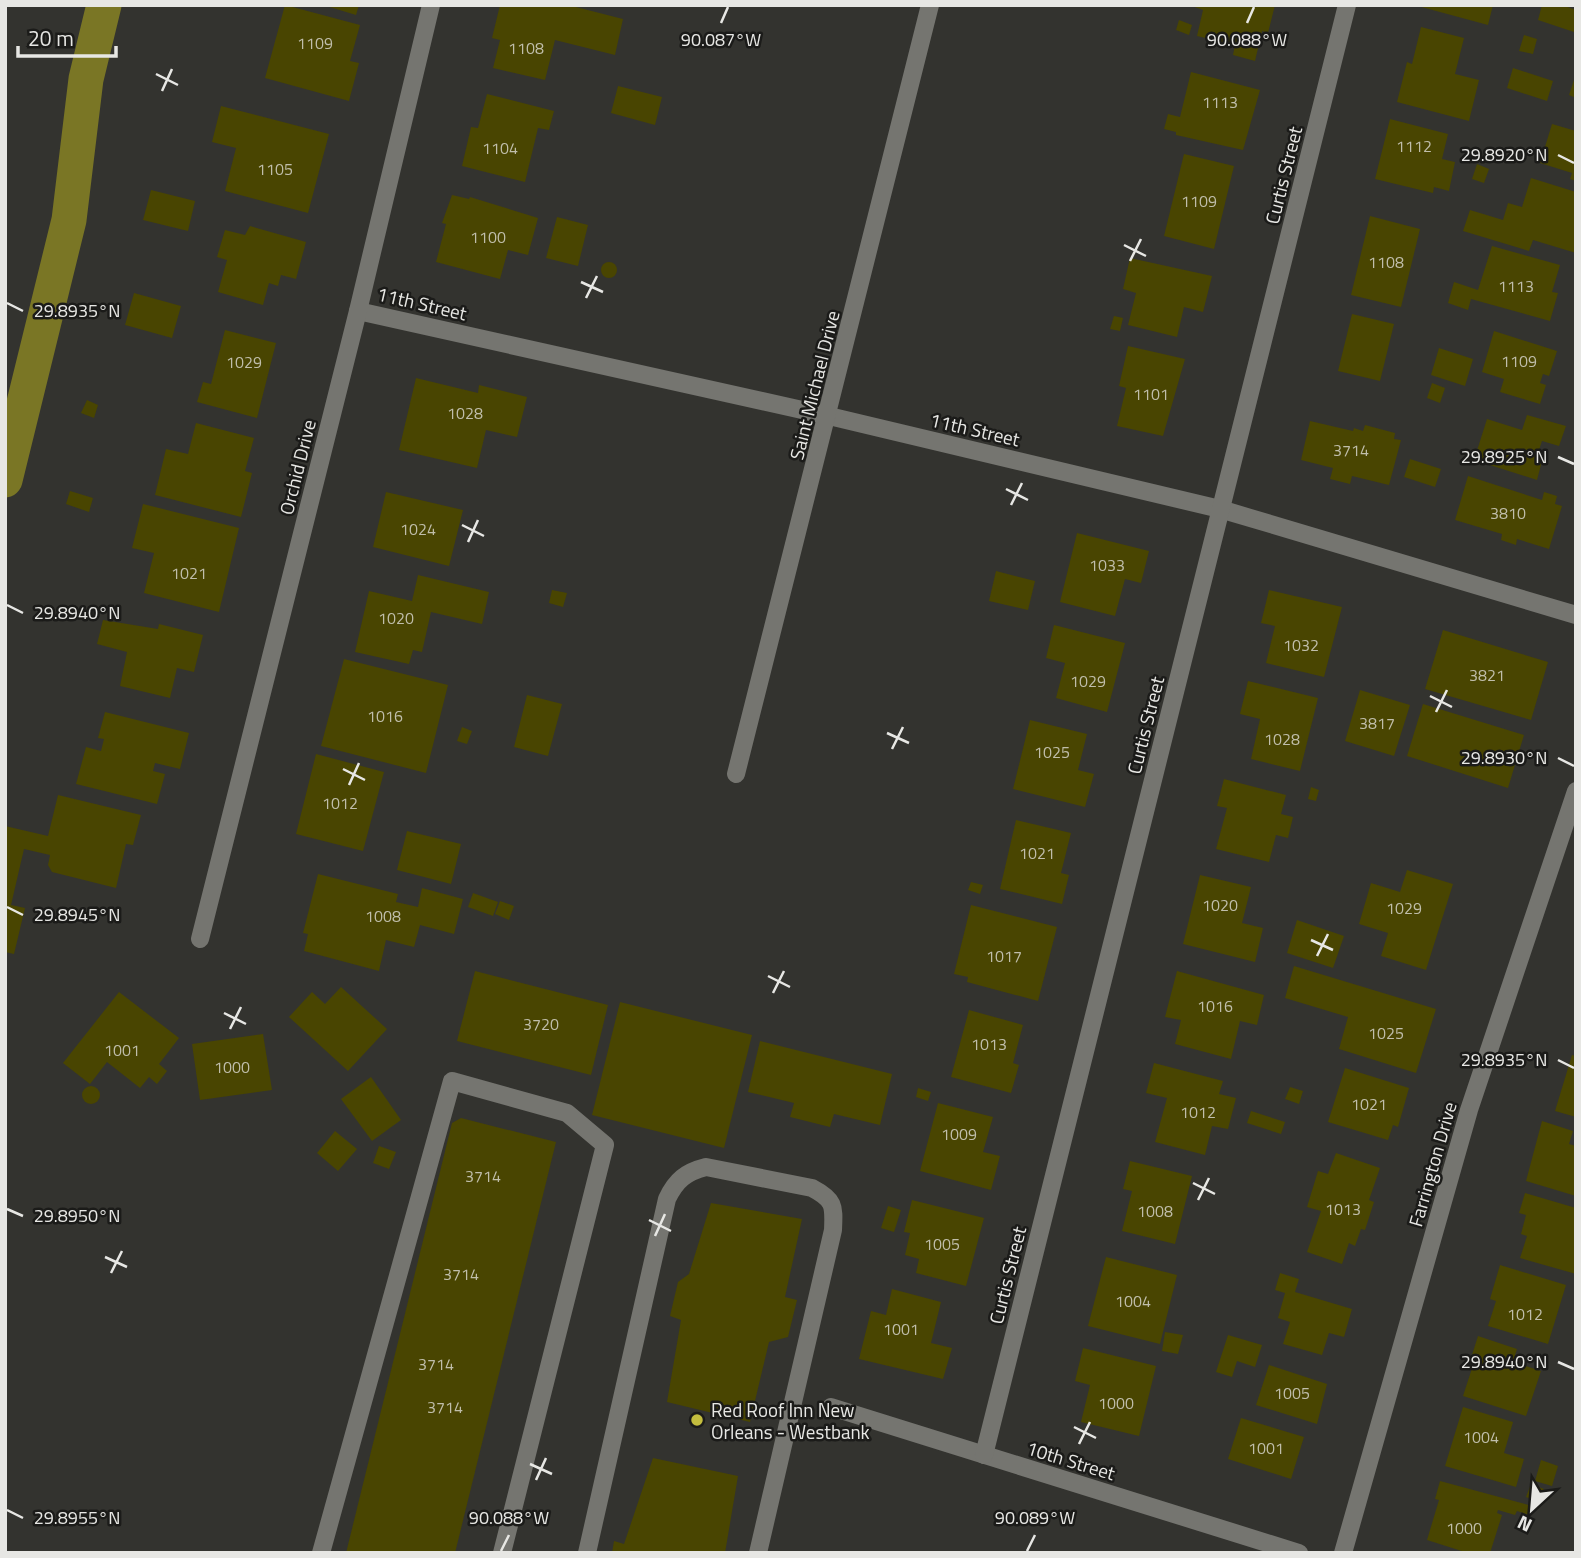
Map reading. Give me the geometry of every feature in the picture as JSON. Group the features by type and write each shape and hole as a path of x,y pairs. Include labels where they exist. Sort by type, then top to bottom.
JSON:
{"street":[{"name":"Orchid Drive","path":"200,939 358,311 431,5"},
{"name":"Saint Michael Drive","path":"736,774 829,416 930,5"},
{"name":"Curtis Street","path":"984,1455 1347,5"},
{"name":"11th Street","path":"358,311 829,416 1220,509 1576,615"},
{"name":"Farrington Drive","path":"1343,1553 1469,1110 1576,791"},
{"path":"321,1553 452,1081 567,1113 605,1145 502,1553"},
{"path":"587,1553 667,1199 675,1182 691,1171 706,1167 812,1188 828,1196 834,1209 833,1230 758,1553"},
{"name":"10th Street","path":"831,1406 1299,1553"}],"building":[{"path":"285,5 360,25 350,61 359,63 349,101 265,78"},
{"path":"323,5 359,5 356,15"},
{"path":"500,5 568,5 623,19 615,55 555,40 545,80 493,68 500,40 492,38"},
{"path":"1189,5 1275,5 1268,33 1262,31 1255,61 1233,55 1235,45 1197,36 1203,10"},
{"path":"1414,5 1493,5 1488,25"},
{"path":"1542,5 1562,5 1576,10 1574,32 1538,20"},
{"path":"1179,20 1192,25 1189,35 1176,30"},
{"path":"1421,27 1464,38 1455,74 1479,80 1469,121 1397,102 1407,62 1412,64"},
{"path":"1524,35 1537,39 1533,54 1519,51"},
{"path":"1513,68 1553,81 1547,101 1507,88"},
{"path":"1191,72 1260,90 1243,150 1176,135 1176,132 1164,129 1168,114 1180,117"},
{"path":"1576,74 1576,98 1569,95"},
{"path":"618,86 662,97 655,125 611,113"},
{"path":"487,94 554,111 549,130 538,128 525,182 462,166 471,127 478,128"},
{"path":"221,106 329,134 308,213 225,191 236,148 212,142"},
{"path":"1390,119 1448,134 1442,159 1455,162 1449,191 1434,187 1433,193 1375,179"},
{"path":"1552,124 1576,131 1576,181 1570,179 1572,173 1540,163"},
{"path":"1184,154 1234,166 1214,249 1164,236"},
{"path":"1477,164 1489,169 1484,183 1472,179"},
{"path":"1531,178 1576,192 1576,253 1533,240 1529,251 1463,231 1470,210 1503,220 1508,203 1522,207"},
{"path":"151,190 195,201 188,231 143,220"},
{"path":"452,195 470,197 538,218 528,255 508,250 500,279 436,262 446,224 442,223"},
{"path":"1370,216 1420,229 1401,307 1351,295"},
{"path":"557,217 588,225 578,266 546,258"},
{"path":"250,226 306,242 296,279 281,275 278,286 269,283 263,305 218,292 227,260 217,257 225,230 245,235"},
{"path":"1492,246 1560,265 1552,292 1558,293 1550,321 1471,299 1468,310 1448,303 1454,282 1478,290"},
{"path":"1130,258 1212,276 1203,312 1184,307 1177,337 1128,325 1136,293 1123,289"},
{"path":"609,262 615,264 615,276 609,278 603,276 601,270 603,264"},
{"path":"134,293 181,306 172,338 125,325"},
{"path":"1352,314 1394,324 1380,381 1338,371"},
{"path":"1114,316 1123,318 1120,331 1110,329"},
{"path":"225,330 276,343 257,418 197,402 203,382 211,384"},
{"path":"1494,331 1557,351 1549,376 1543,374 1540,383 1546,385 1540,404 1500,392 1504,379 1482,372"},
{"path":"1128,346 1185,359 1163,436 1117,426 1126,388 1119,386"},
{"path":"1439,348 1473,359 1465,386 1431,375"},
{"path":"416,378 478,393 479,385 527,397 517,437 486,430 477,468 399,450"},
{"path":"1432,383 1445,388 1440,403 1427,398"},
{"path":"87,400 98,405 94,418 81,413"},
{"path":"1527,415 1566,426 1559,446 1542,441 1536,459 1542,461 1537,480 1474,460 1487,419 1522,430"},
{"path":"1310,421 1353,431 1354,428 1363,431 1365,425 1395,433 1394,439 1401,440 1389,485 1352,476 1350,484 1330,479 1333,468 1301,460"},
{"path":"196,423 254,438 245,471 252,473 241,517 155,495 166,449 188,454"},
{"path":"1410,459 1441,469 1435,487 1404,477"},
{"path":"1468,476 1542,500 1544,492 1557,496 1555,504 1562,506 1549,549 1517,539 1516,545 1501,540 1502,534 1455,520"},
{"path":"70,491 93,498 89,512 66,504"},
{"path":"386,492 463,510 449,566 373,547"},
{"path":"143,504 239,528 219,612 144,593 154,553 132,548"},
{"path":"1077,533 1149,551 1141,583 1125,579 1115,616 1060,602"},
{"path":"996,571 1035,581 1028,610 989,601"},
{"path":"418,575 489,592 482,624 431,612 422,652 413,650 409,664 355,652 369,591 412,601"},
{"path":"552,590 567,593 563,607 549,603"},
{"path":"1269,590 1342,607 1324,677 1266,663 1275,626 1261,623"},
{"path":"103,620 158,629 159,624 203,635 194,672 177,668 170,698 120,686 127,652 97,644"},
{"path":"1054,625 1125,643 1107,712 1056,698 1065,663 1046,658"},
{"path":"1443,630 1548,662 1531,720 1425,689"},
{"path":"344,659 448,685 426,773 321,746"},
{"path":"1248,681 1318,698 1300,771 1251,759 1260,719 1240,714"},
{"path":"1360,690 1410,705 1394,756 1345,741"},
{"path":"527,695 562,704 548,756 514,747"},
{"path":"1423,704 1524,735 1508,788 1407,756"},
{"path":"105,712 189,733 180,769 155,763 153,771 165,774 157,804 76,784 86,747 101,751 104,739 98,738"},
{"path":"1030,720 1087,734 1078,770 1094,774 1085,807 1013,789"},
{"path":"462,727 472,731 467,744 457,741"},
{"path":"316,754 384,772 363,851 296,834"},
{"path":"1224,779 1286,795 1281,814 1293,817 1288,838 1276,835 1269,862 1216,849 1227,808 1217,806"},
{"path":"1311,787 1319,790 1316,801 1308,799"},
{"path":"58,795 141,815 133,845 126,844 116,888 52,872 48,865 50,855 24,849 11,905 25,908 14,954 5,952 5,826 48,836"},
{"path":"1016,820 1071,833 1061,873 1069,875 1062,904 1000,889"},
{"path":"407,831 461,844 451,884 397,870"},
{"path":"1407,870 1453,884 1426,970 1381,956 1388,933 1359,924 1371,883 1400,892"},
{"path":"318,874 398,894 396,902 418,907 422,888 463,899 454,934 420,925 414,947 386,940 379,971 304,951 308,934 303,933"},
{"path":"1200,875 1251,887 1242,923 1263,928 1255,962 1183,944"},
{"path":"971,882 983,885 980,894 968,890"},
{"path":"473,893 498,902 493,916 468,907"},
{"path":"500,901 514,906 509,920 495,914"},
{"path":"971,905 1057,927 1038,1001 967,982 968,977 954,974"},
{"path":"1297,920 1344,936 1333,968 1287,953"},
{"path":"1294,966 1436,1009 1416,1073 1339,1049 1348,1017 1285,998"},
{"path":"475,971 608,1005 591,1075 457,1041"},
{"path":"1177,971 1264,995 1257,1025 1240,1021 1231,1059 1175,1044 1181,1020 1165,1017"},
{"path":"341,987 387,1029 348,1071 289,1017 312,992 325,1004"},
{"path":"119,992 179,1038 159,1064 167,1071 157,1084 149,1077 140,1088 107,1062 90,1084 63,1063"},
{"path":"620,1002 752,1035 724,1148 592,1115"},
{"path":"969,1010 1023,1025 1013,1063 1019,1065 1011,1093 951,1077"},
{"path":"263,1034 272,1090 200,1100 192,1044"},
{"path":"760,1041 892,1074 880,1125 834,1114 830,1127 790,1117 794,1103 748,1092"},
{"path":"1572,1055 1576,1056 1576,1117 1555,1111"},
{"path":"1154,1063 1223,1081 1219,1094 1236,1098 1228,1129 1212,1126 1205,1155 1155,1142 1167,1098 1146,1093"},
{"path":"1345,1068 1409,1088 1398,1127 1393,1125 1388,1140 1328,1122"},
{"path":"371,1077 401,1120 372,1141 341,1099"},
{"path":"91,1086 97,1089 100,1095 97,1101 91,1104 85,1101 82,1095 85,1089"},
{"path":"1290,1087 1303,1091 1299,1104 1285,1099"},
{"path":"918,1088 931,1092 928,1101 916,1097"},
{"path":"938,1103 993,1117 983,1152 1000,1156 991,1190 920,1171"},
{"path":"1251,1111 1285,1122 1281,1134 1247,1123"},
{"path":"461,1118 556,1142 455,1553 346,1553 452,1123"},
{"path":"1542,1121 1573,1131 1569,1144 1576,1146 1576,1196 1526,1181"},
{"path":"335,1131 357,1149 338,1171 317,1153"},
{"path":"379,1146 396,1152 389,1169 373,1163"},
{"path":"1336,1153 1380,1168 1369,1200 1374,1202 1365,1230 1361,1229 1355,1246 1349,1243 1342,1264 1307,1252 1321,1211 1307,1207 1318,1171 1328,1174"},
{"path":"1130,1161 1192,1176 1175,1244 1122,1231 1132,1191 1123,1189"},
{"path":"1525,1193 1576,1208 1576,1274 1520,1258 1527,1236 1521,1234 1526,1215 1519,1213"},
{"path":"912,1200 984,1218 966,1286 916,1273 919,1259 905,1255 910,1233 904,1232"},
{"path":"711,1203 802,1219 785,1297 797,1300 788,1337 769,1342 750,1422 667,1402 681,1320 670,1316 678,1282 689,1274"},
{"path":"888,1206 901,1210 894,1232 881,1228"},
{"path":"1106,1257 1177,1275 1160,1344 1088,1326"},
{"path":"1500,1265 1566,1285 1548,1344 1488,1326 1496,1301 1490,1299"},
{"path":"1280,1273 1299,1279 1295,1292 1352,1309 1344,1337 1329,1333 1322,1355 1283,1344 1290,1322 1278,1318 1285,1293 1275,1290"},
{"path":"892,1289 941,1302 931,1343 952,1348 943,1379 859,1359 871,1311 886,1315"},
{"path":"1165,1332 1183,1335 1178,1354 1162,1351"},
{"path":"1228,1335 1262,1345 1255,1367 1237,1361 1232,1377 1216,1372"},
{"path":"1478,1336 1517,1349 1513,1362 1541,1371 1526,1416 1463,1396 1476,1356 1472,1355"},
{"path":"1083,1348 1156,1366 1139,1436 1081,1422 1090,1385 1075,1381"},
{"path":"1269,1365 1327,1384 1317,1424 1256,1405"},
{"path":"1463,1407 1513,1422 1504,1453 1524,1459 1516,1487 1445,1466"},
{"path":"1241,1418 1304,1437 1291,1479 1228,1459"},
{"path":"653,1458 738,1476 725,1553 612,1553 614,1541 624,1544"},
{"path":"1541,1460 1558,1466 1552,1486 1535,1481"},
{"path":"1440,1481 1532,1506 1529,1515 1517,1511 1515,1515 1498,1510 1497,1513 1502,1515 1490,1553 1468,1553 1427,1540 1439,1500 1435,1499"},
{"path":"1531,1484 1544,1489 1539,1502 1526,1497"}],"waterway":[{"path":"5,480 69,220 86,79 104,5"}],"place":[{"name":"Red Roof Inn New Orleans - Westbank","path":"697,1420"}]}
